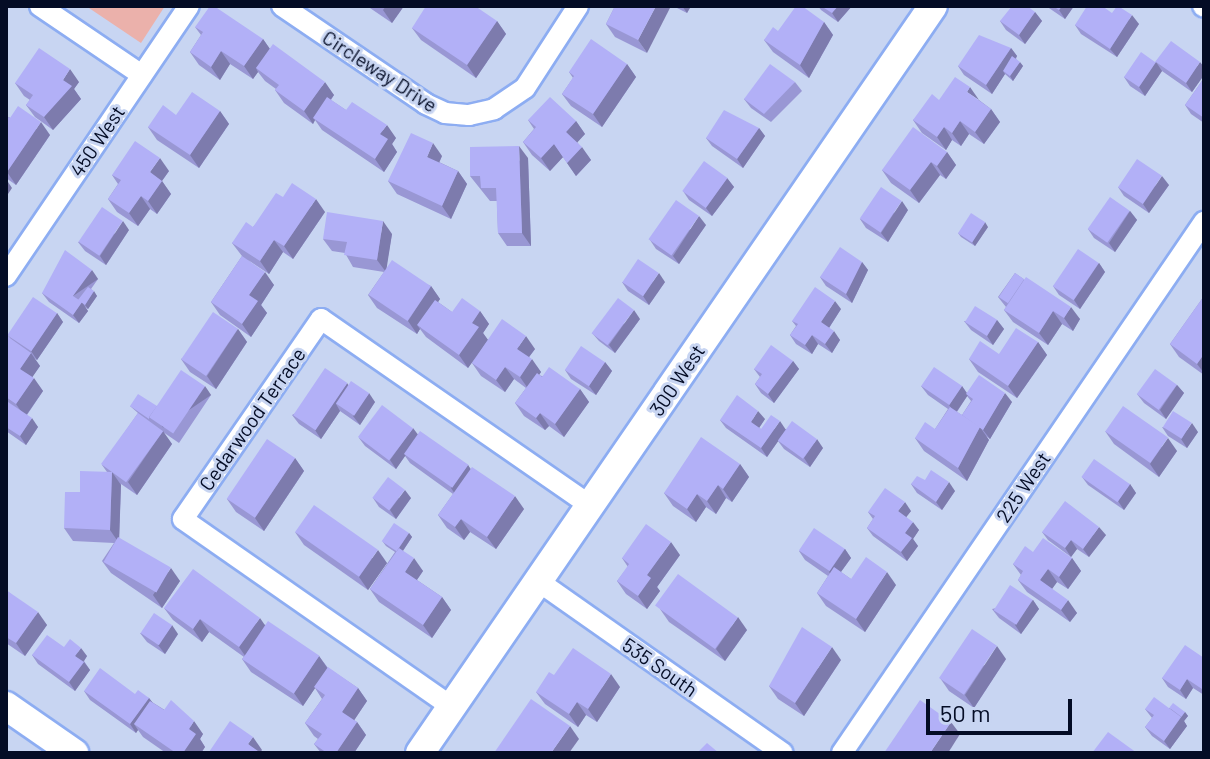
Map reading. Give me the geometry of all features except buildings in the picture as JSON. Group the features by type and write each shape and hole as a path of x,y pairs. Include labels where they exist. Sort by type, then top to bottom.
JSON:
{"street":[{"path":"40,6 142,75"},
{"name":"450 West","path":"6,276 189,6"},
{"name":"Circleway Drive","path":"282,6 426,104 445,113 469,115 494,109 525,88 578,6"},
{"name":"300 West","path":"420,753 933,6"},
{"name":"225 West","path":"842,753 1204,222"},
{"name":"Cedarwood Terrace","path":"452,707 183,519 191,506 321,319 590,505"},
{"name":"535 South","path":"538,581 783,753"},
{"path":"6,706 74,753"}],"shaded area":[{"path":"86,6 165,6 141,43"}]}
